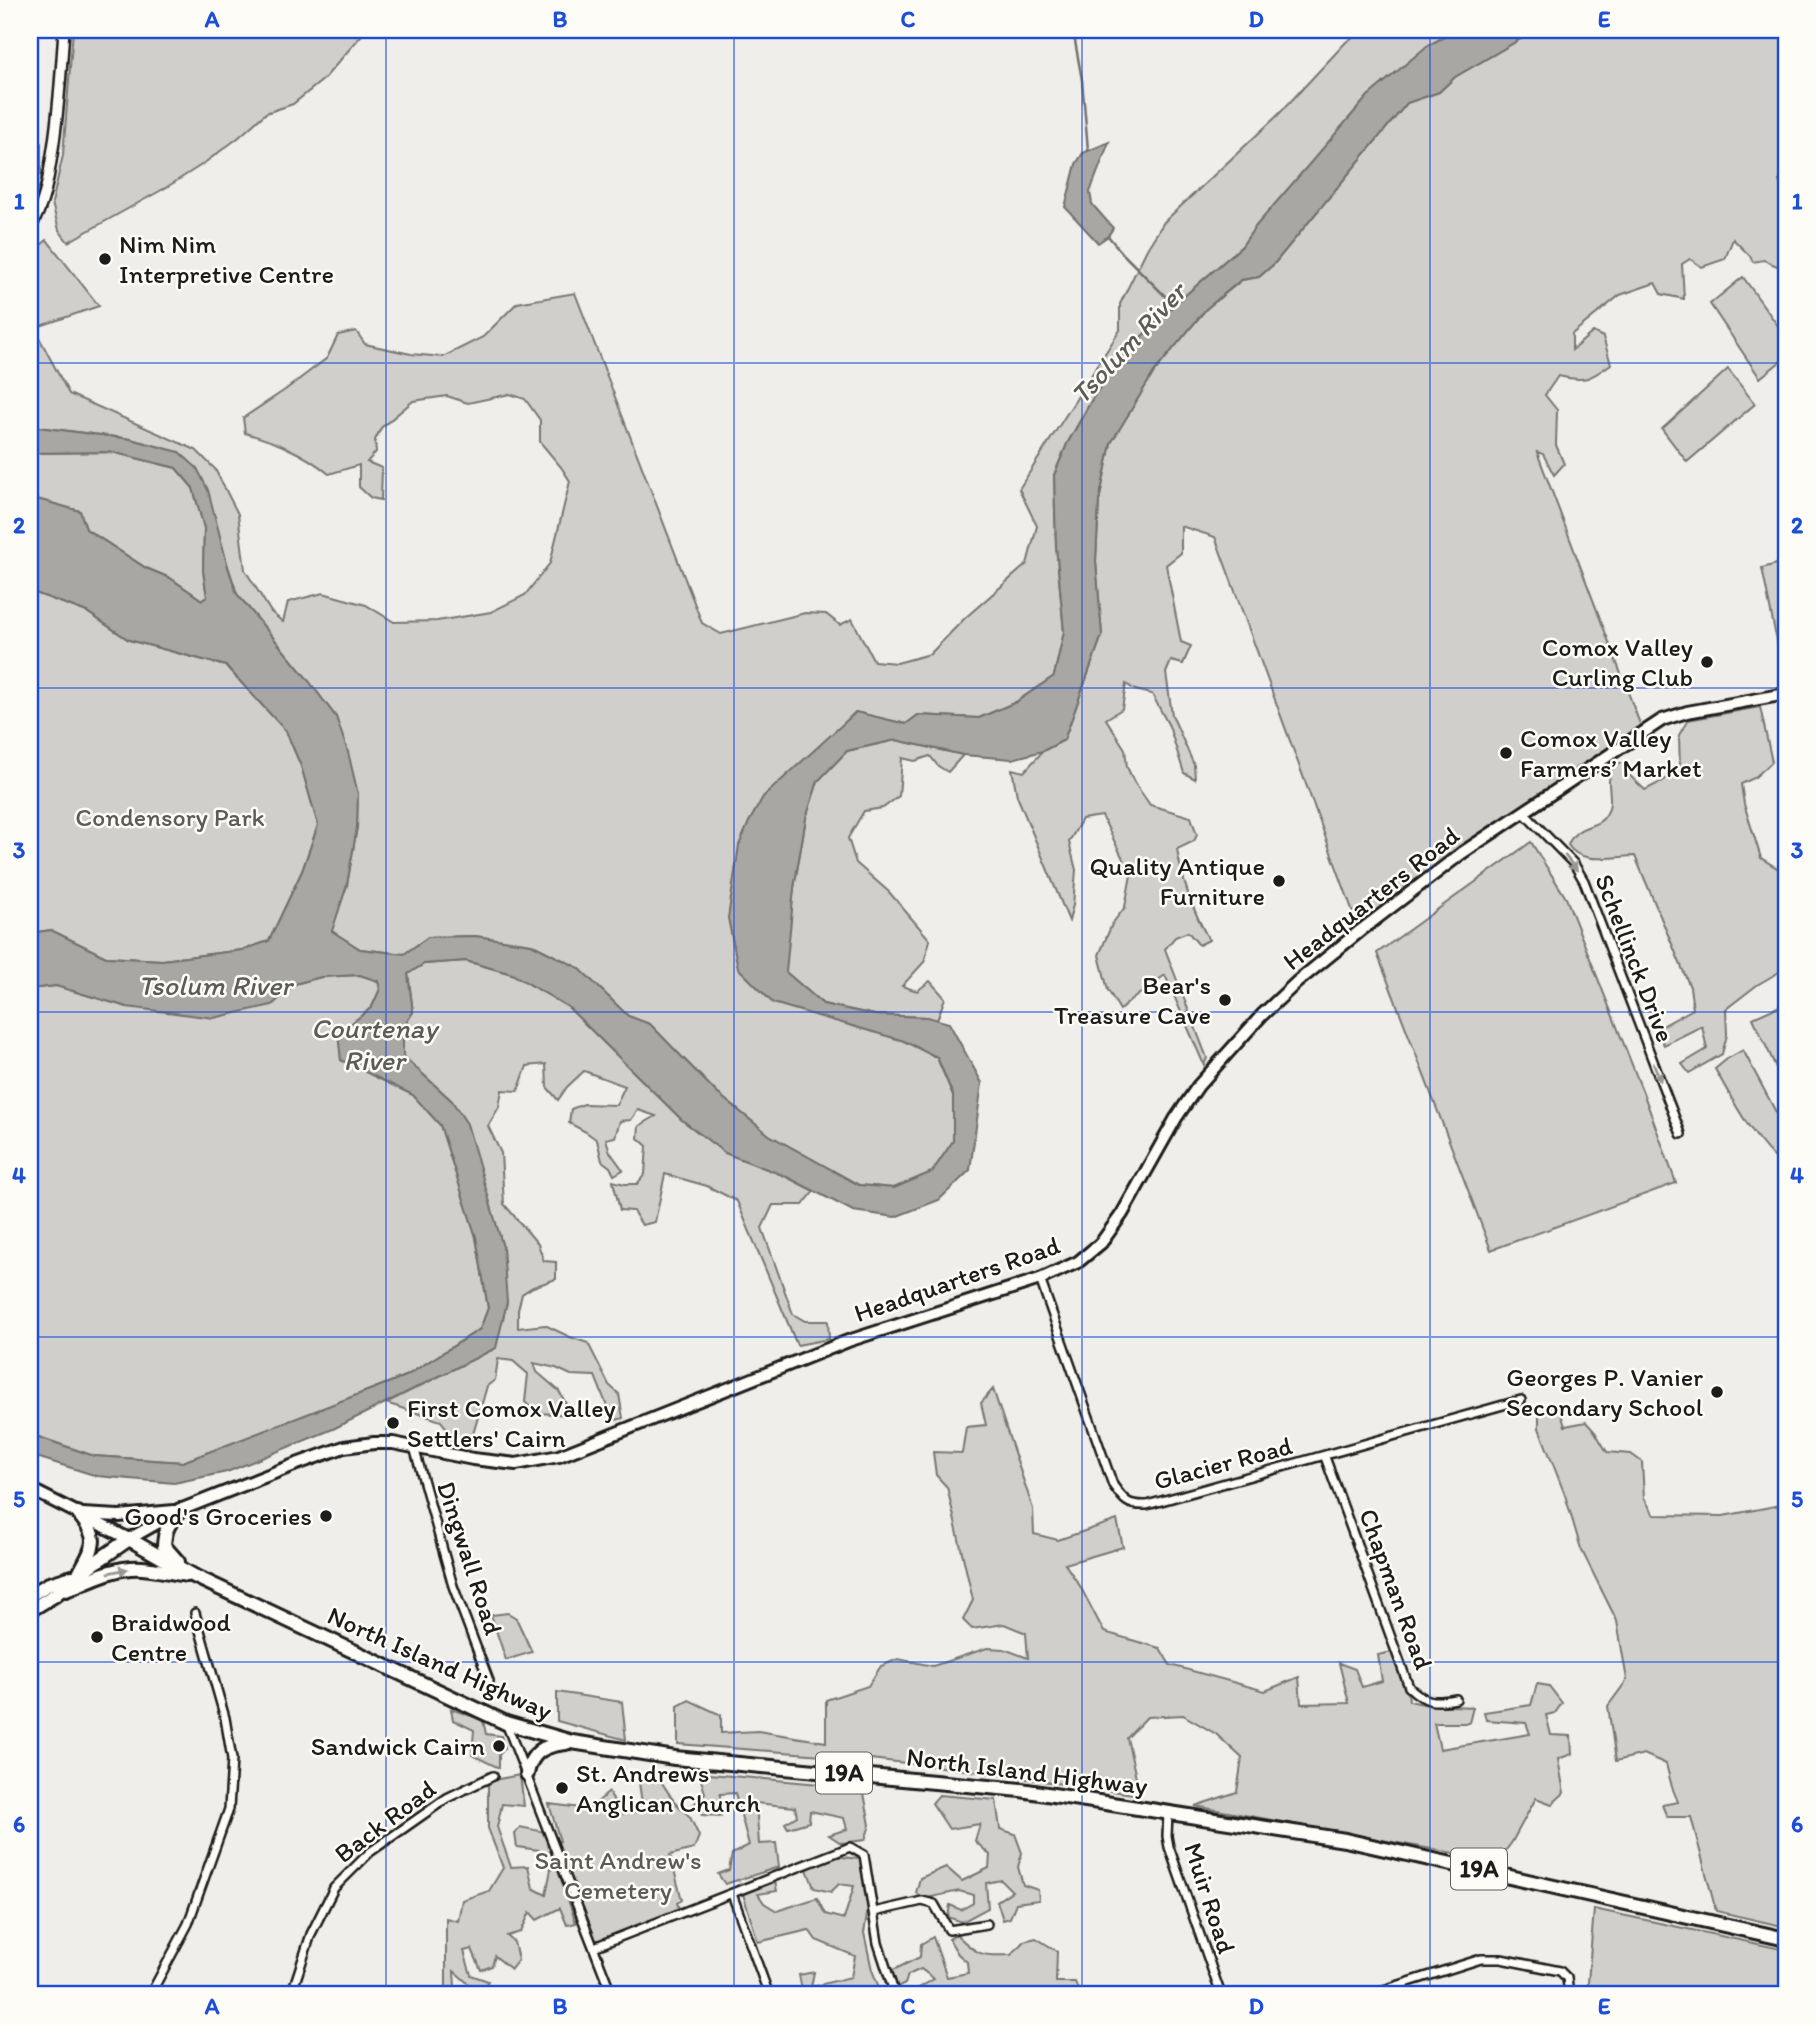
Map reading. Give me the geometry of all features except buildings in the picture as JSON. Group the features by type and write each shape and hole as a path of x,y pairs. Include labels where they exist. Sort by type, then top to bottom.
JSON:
{"main road":[{"name":"Headquarters Road","path":"129,1539 180,1510 344,1447 393,1443 473,1459 516,1464 559,1456 848,1341 1040,1279 1078,1262 1101,1243 1122,1214 1176,1118 1198,1086 1262,1015 1297,982 1360,931 1462,853 1662,720 1687,712 1786,694"},
{"path":"30,1489 129,1539 79,1574 55,1595"},
{"path":"78,1513 119,1516 180,1510"},
{"path":"180,1510 166,1528 164,1546 172,1557 194,1576"},
{"path":"30,1595 49,1584 79,1574 92,1548 93,1539 90,1527 78,1513"},
{"name":"North Island Highway","path":"129,1539 194,1576 506,1723 572,1742 675,1758 1021,1790 1345,1840 1786,1939"},
{"path":"30,1609 102,1574 127,1568 194,1576"},
{"path":"527,1774 536,1752 548,1746 572,1742"}],"street":[{"path":"30,228 46,193 59,102 64,30"},
{"name":"Schellinck Drive","path":"1524,813 1574,864 1584,881 1681,1134"},
{"name":"Glacier Road","path":"1040,1279 1113,1485 1122,1498 1133,1506 1147,1505 1325,1457 1521,1400"},
{"name":"Dingwall Road","path":"414,1447 453,1586 489,1681"},
{"name":"Chapman Road","path":"1325,1457 1409,1687 1420,1697 1435,1702 1456,1699"},
{"path":"150,1995 188,1924 229,1809 232,1759 225,1718 195,1613"},
{"path":"506,1723 594,1947 610,1995"},
{"name":"Back Road","path":"290,1995 311,1934 334,1888 370,1852 447,1798 493,1776"},
{"name":"Muir Road","path":"1168,1812 1169,1847 1220,1995"},
{"path":"594,1947 850,1847 864,1855 878,1943 895,1995"},
{"path":"732,1894 769,1995"},
{"path":"874,1912 922,1901 934,1904 949,1930 987,1924"},
{"path":"1367,1995 1481,1959 1501,1959 1560,1971 1567,1978 1569,1995"}],"green space":[{"path":"73,30 366,30 324,79 293,104 266,113 203,164 68,242 59,230 52,203 63,155"},
{"path":"1363,30 1457,30 1427,46 1255,227 1242,246 1174,305 1124,354 1094,396 1067,444 1054,475 1056,546 1064,632 1054,676 1016,702 979,718 918,715 906,724 855,712 749,822 739,968 937,1058 953,1095 953,1141 932,1172 894,1188 859,1185 769,1135 717,1093 650,1024 628,1016 579,968 531,944 475,936 428,937 405,954 360,949 331,931 347,885 357,827 358,794 336,717 237,594 197,469 131,439 30,426 30,254 47,240 99,306 34,328 69,394 196,450 215,469 238,514 245,570 271,612 283,622 288,602 323,593 366,605 394,622 437,621 491,612 525,595 550,563 570,481 540,442 540,420 525,399 510,394 468,403 447,396 413,401 381,428 375,440 376,452 367,462 382,468 381,500 371,498 359,487 359,465 329,474 289,449 245,433 243,418 327,358 338,335 356,331 365,344 411,354 443,357 483,337 517,303 575,293 702,623 721,634 805,613 826,614 840,625 852,619 874,661 897,663 930,654 965,618 1027,564 1037,526 1019,489 1120,330 1120,304 1147,249 1164,222 1278,115 1346,42"},
{"path":"1536,30 1786,30 1786,175 1779,181 1786,197 1786,259 1785,257 1779,267 1764,260 1753,262 1733,239 1725,259 1702,267 1690,259 1682,264 1684,299 1661,294 1655,283 1620,295 1572,334 1572,350 1593,332 1603,337 1611,364 1586,378 1558,376 1545,395 1557,410 1556,445 1564,464 1554,475 1543,454 1537,452 1643,732 1360,931 1215,537 1181,526 1181,553 1166,565 1181,642 1191,646 1183,664 1171,661 1166,673 1172,715 1194,765 1195,779 1184,773 1169,726 1152,694 1135,690 1126,684 1122,709 1106,719 1125,749 1127,767 1134,782 1150,805 1191,817 1197,835 1194,841 1177,849 1189,896 1209,940 1199,945 1188,932 1175,937 1165,949 1207,1058 1204,1065 1165,975 1120,1010 1108,990 1099,955 1112,924 1125,907 1131,875 1102,816 1082,819 1069,842 1076,870 1069,921 1017,796 1012,769 1024,772 1043,751 1064,740 1102,635 1096,561 1099,501 1111,443 1154,372 1206,309 1242,280 1259,277 1274,264 1407,103 1439,92 1455,77"},
{"path":"30,137 41,143 41,182 30,211"},
{"path":"1743,277 1786,337 1786,357 1760,378 1710,304"},
{"path":"1728,369 1755,404 1687,462 1662,429"},
{"path":"112,452 176,468 193,488 204,528 203,571 207,597 202,600 86,529 80,511 30,497 30,453"},
{"path":"1786,548 1786,666 1782,667 1762,568 1784,562 1783,549"},
{"name":"Condensory Park","path":"30,591 87,612 129,640 226,666 286,731 301,766 318,825 302,871 269,941 242,950 162,960 106,957 51,930 30,933"},
{"path":"1760,707 1772,762 1754,778 1741,784 1744,804 1761,858 1780,870 1786,896 1786,968 1757,985 1726,1009 1727,1035 1722,1054 1689,1073 1682,1064 1707,1049 1702,1026 1664,1045 1657,1029 1693,1009 1690,987 1635,856 1589,858 1574,852 1568,845 1576,833 1598,823 1606,815 1610,803 1609,780 1613,765 1624,763 1628,774 1645,790 1680,769 1679,735 1688,720"},
{"path":"896,740 963,755 948,772 938,766 930,756 915,761 902,758 899,796 883,808 864,811 848,838 856,863 889,892 930,940 924,962 902,986 917,991 930,981 945,998 937,1020 927,1017 875,1015 823,1004 785,972 794,888 806,818 818,781 847,751"},
{"path":"1531,842 1566,898 1676,1183 1491,1250 1377,953"},
{"path":"466,961 512,974 568,1007 682,1120 726,1153 785,1176 814,1191 803,1205 773,1205 762,1228 793,1314 805,1321 828,1321 829,1339 797,1345 737,1201 707,1186 665,1174 655,1222 642,1225 633,1211 620,1210 613,1181 637,1184 645,1174 647,1146 638,1138 639,1126 656,1116 638,1110 631,1120 620,1121 615,1137 606,1139 610,1152 623,1170 614,1175 610,1167 602,1161 597,1140 569,1123 571,1109 584,1104 616,1105 625,1086 584,1071 558,1100 547,1087 546,1064 527,1066 518,1091 502,1090 499,1107 488,1126 501,1153 504,1204 538,1244 544,1261 556,1262 556,1279 522,1294 518,1310 518,1328 545,1325 588,1343 609,1385 619,1394 623,1418 613,1421 595,1376 571,1375 534,1363 537,1372 559,1391 572,1415 536,1413 525,1402 528,1374 513,1361 498,1359 495,1380 487,1386 469,1448 442,1442 447,1429 441,1421 386,1403 495,1348 507,1302 452,1101 403,1056 403,1028 413,1012 408,973 424,964"},
{"path":"360,975 378,981 380,989 372,1007 339,1034 341,1060 413,1095 440,1125 476,1237 488,1308 480,1329 406,1376 183,1462 94,1456 30,1434 30,989 56,986 127,1007 272,1005 295,984 321,977"},
{"path":"1786,1003 1786,1089 1753,1018"},
{"path":"1743,1050 1786,1127 1786,1168 1755,1134 1715,1069"},
{"path":"993,1389 1033,1509 1034,1534 1058,1540 1117,1520 1123,1547 1065,1564 1104,1632 1160,1648 1170,1665 1265,1691 1299,1677 1301,1704 1349,1703 1339,1663 1355,1669 1362,1687 1382,1681 1378,1655 1392,1652 1407,1683 1409,1701 1428,1705 1473,1707 1469,1723 1434,1723 1440,1749 1530,1734 1526,1723 1486,1720 1484,1712 1531,1705 1537,1684 1549,1686 1562,1703 1555,1713 1546,1715 1551,1735 1571,1736 1572,1754 1558,1759 1564,1793 1552,1804 1536,1798 1512,1842 1498,1861 1195,1806 1237,1792 1242,1758 1216,1734 1183,1715 1147,1717 1127,1738 1140,1795 861,1758 678,1744 678,1706 689,1700 721,1715 721,1733 758,1731 826,1742 826,1700 868,1686 881,1666 898,1659 933,1666 987,1648 1004,1649 1028,1658 1026,1633 1004,1624 972,1629 963,1620 973,1600 947,1487 936,1475 933,1452 962,1453 966,1427 986,1425 981,1403"},
{"path":"1539,1407 1559,1408 1565,1426 1586,1422 1607,1452 1631,1454 1642,1462 1644,1498 1654,1515 1723,1516 1786,1504 1786,1927 1716,1911 1691,1817 1667,1817 1662,1805 1678,1802 1666,1764 1644,1754 1616,1761 1608,1706 1627,1680 1617,1621 1581,1549 1565,1495 1539,1428"},
{"path":"508,1613 516,1618 532,1652 506,1660 491,1615"},
{"path":"557,1692 622,1702 626,1740 557,1721"},
{"path":"451,1709 483,1720 486,1734 501,1736 505,1748 499,1755 499,1768 472,1755 474,1730 453,1720"},
{"path":"699,1773 863,1788 870,1825 865,1840 841,1843 829,1835 847,1829 844,1818 810,1811 809,1822 788,1828 785,1823 797,1816 795,1807 756,1803 759,1844 776,1843 779,1867 725,1884 718,1874 729,1870 732,1854 749,1845 735,1793 720,1794 721,1816 702,1815 693,1805 705,1793"},
{"path":"520,1775 524,1806 502,1804 497,1827 511,1867 528,1866 533,1888 546,1895 551,1869 539,1850 517,1847 515,1834 520,1827 545,1832 576,1923 567,1925 560,1908 537,1920 530,1912 521,1932 507,1936 514,1942 518,1960 511,1969 495,1956 492,1966 481,1970 472,1949 464,1951 471,1975 488,1981 480,1994 454,1971 455,1987 446,1988 446,1918 458,1921 462,1900 489,1891 503,1868 488,1828 488,1781"},
{"name":"Saint Andrew's Cemetery","path":"638,1775 660,1780 674,1801 690,1817 699,1836 694,1849 670,1855 682,1900 677,1903 681,1914 594,1947 554,1843 560,1841 549,1804 589,1809 609,1792 620,1814 643,1811"},
{"path":"939,1795 996,1800 1000,1829 1015,1834 1022,1853 1018,1867 1023,1885 1038,1890 1039,1900 1016,1903 1010,1918 1003,1920 997,1901 1012,1891 1001,1880 986,1883 988,1908 962,1922 948,1917 950,1905 961,1910 973,1903 973,1895 959,1891 923,1899 916,1893 920,1878 946,1867 962,1881 989,1868 990,1855 975,1841 980,1824 949,1829 932,1803"},
{"path":"835,1856 866,1860 868,1909 864,1933 872,1970 882,1995 838,1995 837,1992 826,1995 788,1995 802,1990 799,1975 814,1972 811,1987 851,1977 855,1956 816,1940 809,1930 758,1942 743,1894 775,1881 777,1891 758,1894 764,1903 777,1911 817,1898 825,1914 844,1919 854,1886 839,1884 831,1892 814,1888 807,1869"},
{"path":"1594,1909 1786,1950 1786,1995 1587,1995"},
{"path":"956,1934 975,1951 993,1955 1011,1955 1024,1941 1036,1938 1057,1951 1056,1982 1075,1982 1080,1995 907,1995 934,1979 921,1969 908,1975 905,1984 897,1988 889,1972 920,1957 921,1944 933,1937 947,1977 968,1973 967,1962 958,1954 949,1939"}],"water":[{"name":"Tsolum River","path":"1457,30 1536,30 1455,77 1439,92 1407,103 1274,264 1259,277 1241,280 1206,309 1154,372 1111,443 1099,501 1096,561 1102,635 1064,740 1043,751 1012,759 963,755 896,740 847,751 818,781 806,818 794,888 786,972 823,1004 875,1015 927,1017 949,1023 982,1083 970,1170 939,1200 895,1217 853,1211 785,1176 725,1153 682,1120 568,1007 512,974 466,961 424,964 408,974 413,1012 403,1028 403,1056 452,1101 467,1124 503,1247 507,1302 496,1348 333,1429 227,1472 174,1483 97,1476 30,1455 30,1434 94,1456 183,1462 406,1376 480,1329 488,1308 476,1237 440,1125 413,1095 341,1060 338,1034 372,1007 380,989 378,981 360,975 321,977 295,984 272,1005 214,1018 127,1007 56,986 30,989 30,933 51,930 106,957 162,960 242,950 269,941 302,871 318,825 301,766 286,731 226,666 129,640 87,612 30,591 30,497 80,511 86,529 202,600 207,597 203,571 204,528 193,488 176,468 112,452 30,453 30,426 131,439 179,452 197,468 208,490 237,594 336,717 348,752 358,794 357,827 347,885 332,931 360,949 404,954 428,937 475,936 531,944 579,968 628,1016 650,1024 717,1093 769,1135 859,1185 894,1188 932,1172 953,1141 953,1095 937,1057 904,1041 773,1003 738,968 728,918 739,845 749,822 763,797 856,712 906,724 918,715 979,718 1016,702 1054,676 1064,632 1056,546 1054,475 1067,444 1094,396 1124,354 1174,305 1242,246 1255,227 1368,96 1427,46"},
{"path":"1109,142 1090,192 1092,204 1113,228 1108,236 1098,243 1065,207 1076,164 1083,153"}],"waterway":[{"path":"1073,30 1082,80 1088,150"},
{"path":"1108,236 1174,305"}],"place":[{"name":"Nim Nim Interpretive Centre","path":"105,259"},
{"name":"Comox Valley Curling Club","path":"1707,662"},
{"name":"Comox Valley Farmers’ Market","path":"1506,753"},
{"name":"Quality Antique Furniture","path":"1279,881"},
{"name":"Bear's Treasure Cave","path":"1225,1000"},
{"name":"Georges P. Vanier Secondary School","path":"1717,1392"},
{"name":"First Comox Valley Settlers' Cairn","path":"393,1423"},
{"name":"Good's Groceries","path":"326,1516"},
{"name":"Braidwood Centre","path":"97,1637"},
{"name":"Sandwick Cairn","path":"499,1746"},
{"name":"St. Andrews Anglican Church","path":"562,1788"}],"water label":[{"name":"Courtenay River","path":"374,1044"}]}
